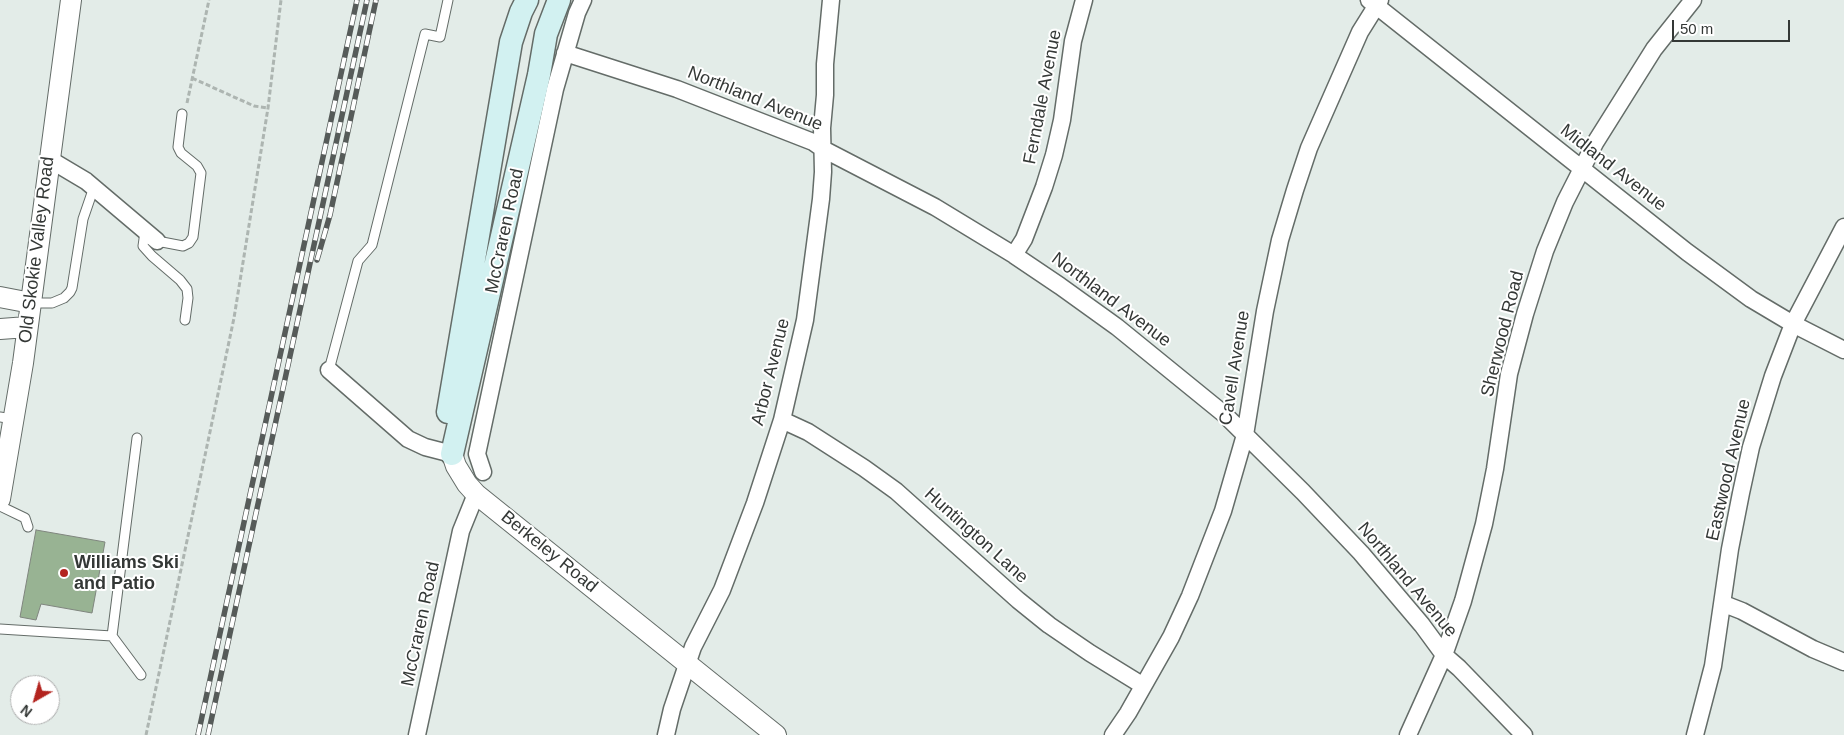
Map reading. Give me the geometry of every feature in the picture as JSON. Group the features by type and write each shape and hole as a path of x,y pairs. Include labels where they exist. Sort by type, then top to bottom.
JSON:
{"main road":[{"path":"452,454 444,431 511,42 527,0"},
{"path":"452,454 546,34 559,0"}],"street":[{"name":"Old Skokie Valley Road","path":"0,499 7,418 31,303 71,0"},
{"name":"McCraren Road","path":"483,472 477,454 555,89 577,13 583,0"},
{"name":"Arbor Avenue","path":"666,735 672,709 693,647 722,590 755,503 782,420 805,320 821,199 825,64 831,0"},
{"name":"Ferndale Avenue","path":"1014,255 1024,239 1054,155 1062,120 1073,41 1084,0"},
{"name":"Sherwood Road","path":"1408,735 1444,655 1463,601 1484,524 1510,374 1525,314 1545,252 1565,202 1595,143 1654,49 1693,0"},
{"name":"Midland Avenue","path":"1375,2 1695,258 1751,299 1793,324 1844,350"},
{"name":"Cavell Avenue","path":"1113,735 1171,637 1190,596 1223,511 1245,435 1265,311 1280,240 1309,148 1375,2"},
{"name":"Northland Avenue","path":"565,52 678,89 813,142 935,207 1014,255 1117,327 1224,414 1304,492 1422,625 1444,655 1524,735"},
{"path":"49,159 64,166 94,187 151,236"},
{"name":"Eastwood Avenue","path":"1695,735 1713,666 1724,604 1732,540 1752,446 1773,376 1793,324 1844,227"},
{"path":"0,297 31,303"},
{"path":"0,329 27,327"},
{"path":"329,370 408,439 424,447 452,454"},
{"name":"Huntington Lane","path":"782,420 808,432 896,491 1018,600 1049,625 1090,654 1142,685"},
{"name":"Berkeley Road","path":"452,454 456,466 467,484 476,494 776,735"},
{"name":"McCraren Road","path":"417,735 461,531 476,494"},
{"path":"1724,604 1742,611 1813,649 1844,662"}],"lane":[{"path":"329,370 358,260 372,245 425,34 440,37 448,0"},
{"path":"182,114 178,147 181,153 198,166 201,173 194,236 189,243 183,246 151,236 143,246 180,280 187,289 188,298 185,320"},
{"path":"31,303 52,303 64,298 70,292 83,220 94,187"},
{"path":"136,438 112,636 141,675"},
{"path":"0,506 25,518 28,527"},
{"path":"0,629 112,636"}],"path":[{"path":"187,103 209,0"},
{"path":"146,735 234,318 268,108 281,0"},
{"path":"192,78 254,106 268,108"}],"building":[{"name":"Williams Ski and Patio","path":"36,530 105,542 92,613 41,604 36,620 20,617"}],"railway":[{"path":"198,735 357,0"},
{"path":"208,735 367,0"},
{"path":"317,260 330,215 376,0"}],"place":[{"name":"Williams Ski and Patio","path":"64,573"}]}
